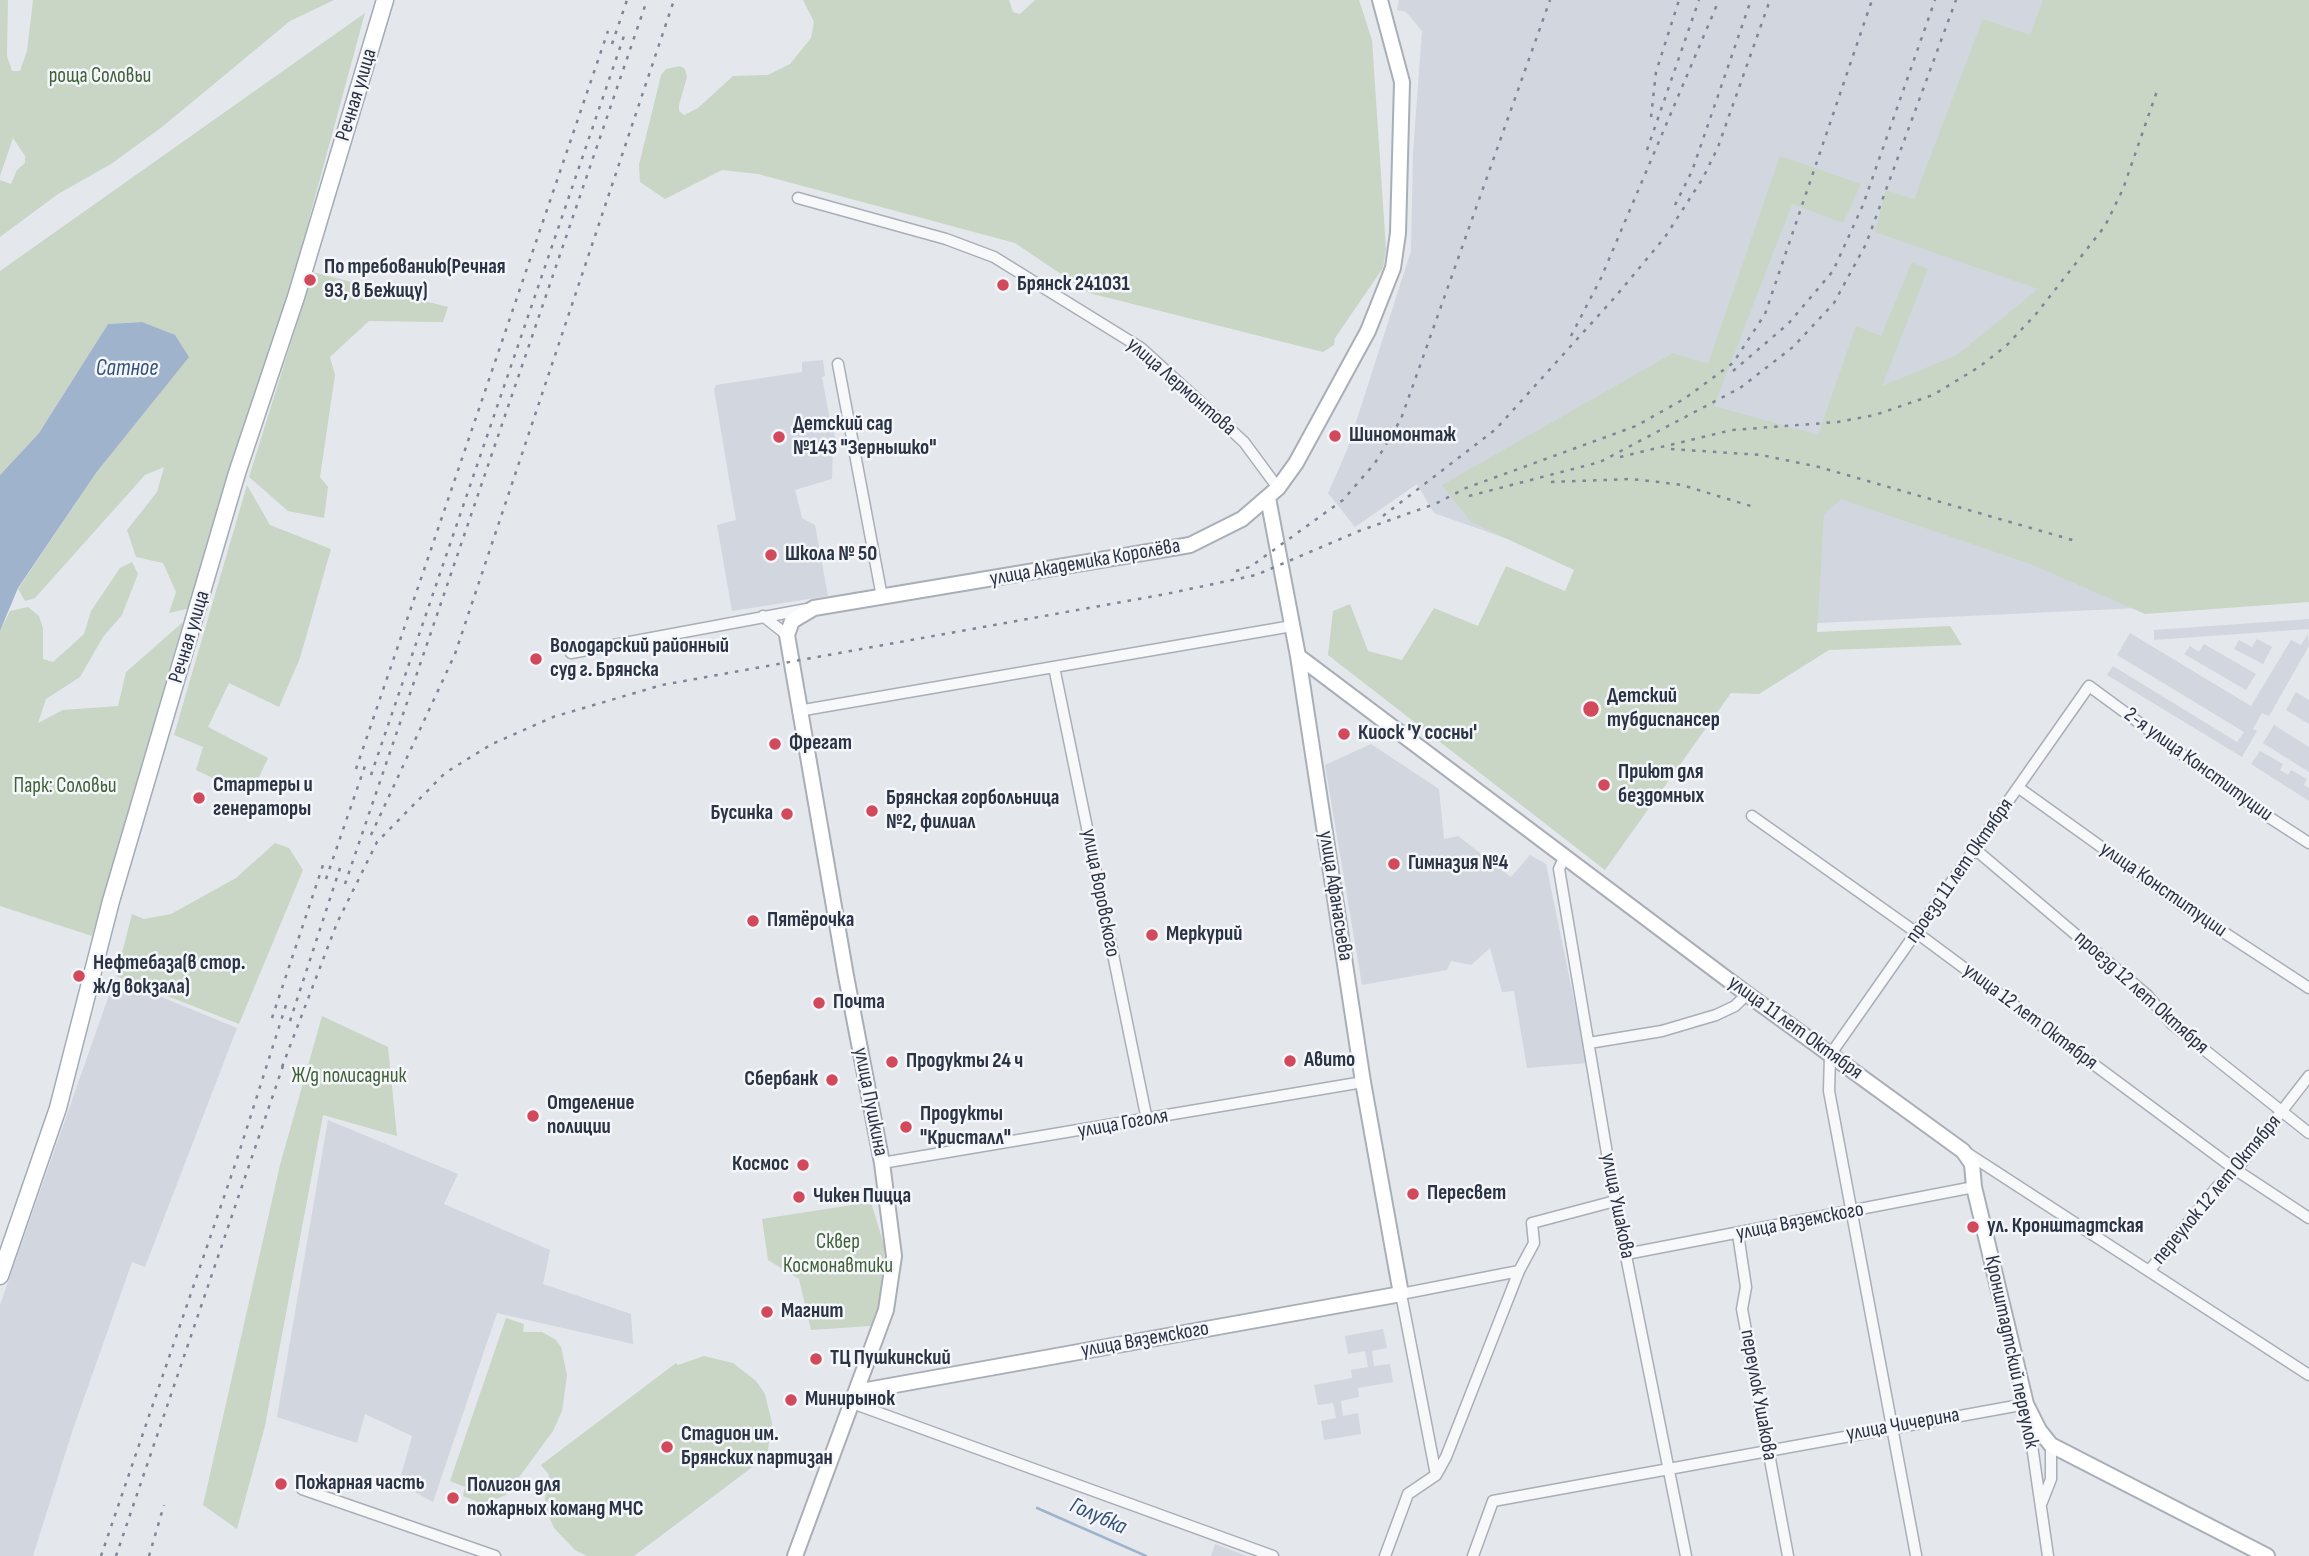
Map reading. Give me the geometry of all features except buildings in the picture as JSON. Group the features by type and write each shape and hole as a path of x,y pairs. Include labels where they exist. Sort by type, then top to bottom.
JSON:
{"main road":[{"name":"Речная улица","path":"0,1276 58,1108 111,901 237,473 296,297 385,0"}],"street":[{"name":"улица Академика Королёва","path":"571,653 763,616 1174,550 1214,535 1242,519 1273,493 1296,463 1368,331 1393,268 1398,233 1402,82 1380,0"},
{"name":"улица Лермонтова","path":"798,198 946,239 994,257 1141,348 1244,442 1273,493"},
{"path":"838,364 882,597"},
{"name":"улица Афанасьева","path":"1273,493 1363,1082 1401,1294"},
{"path":"763,616 787,635 792,621 814,608"},
{"path":"798,711 1292,626"},
{"name":"улица Пушкина","path":"787,635 798,711 882,1163 894,1256 886,1310 795,1556"},
{"name":"улица 11 лет Октября","path":"1298,656 1747,994 1963,1151 2309,1375"},
{"name":"улица Воровского","path":"1054,667 1147,1120"},
{"name":"проезд 11 лет Октября","path":"1830,1055 2089,686"},
{"name":"2-я улица Конституции","path":"2089,686 2261,812 2309,843"},
{"name":"улица Конституции","path":"2019,788 2185,906 2309,989"},
{"name":"улица 12 лет Октября","path":"1752,816 1917,933 2236,1170 2309,1218"},
{"name":"проезд 12 лет Октября","path":"1976,850 2147,995 2172,1024 2309,1133"},
{"name":"улица Ушакова","path":"1564,856 1559,869 1615,1201 1686,1556"},
{"path":"1589,1043 1662,1031 1716,1015 1735,1006 1747,994"},
{"path":"1830,1055 1829,1091 1916,1555"},
{"name":"переулок 12 лет Октября","path":"2149,1272 2217,1188 2236,1170 2309,1076"},
{"name":"улица Гоголя","path":"882,1163 950,1154 1363,1082"},
{"name":"Кронштадтский переулок","path":"1963,1151 1972,1164 1973,1186 2026,1404 2048,1556"},
{"name":"улица Вяземского","path":"1626,1254 1973,1186"},
{"path":"1385,1556 1408,1494 1436,1475 1446,1457 1519,1271 1534,1244 1532,1223 1615,1201"},
{"name":"переулок Ушакова","path":"1738,1234 1746,1287 1742,1309 1788,1556"},
{"name":"улица Вяземского","path":"854,1398 1519,1271"},
{"path":"1401,1294 1436,1475"},
{"path":"854,1398 1273,1556"},
{"path":"2026,1404 2039,1430 2051,1445 2267,1556"},
{"name":"улица Чичерина","path":"1473,1556 1493,1501 1669,1472 1767,1449 2026,1404"},
{"path":"2041,1505 2051,1479 2051,1445"},
{"path":"302,1489 495,1556"}],"shaded area":[{"path":"1399,0 2309,0 2138,608 1754,626 1434,513 1417,484 1355,527 1328,493 1347,450 1411,251 1413,153 1422,31 1406,12 1397,10"},
{"path":"823,360 825,376 822,377 831,426 840,448 833,451 832,479 795,490 802,518 815,525 828,596 732,611 717,525 736,520 714,389 716,385 802,372 802,362"},
{"path":"2309,619 2309,629 2154,640 2154,630"},
{"path":"2130,633 2251,706 2291,640 2301,645 2308,634 2309,646 2269,716 2262,713 2253,729 2257,731 2242,757 2107,675 2113,666 2237,742 2244,732 2117,655"},
{"path":"2257,639 2272,647 2263,664 2234,649 2239,640 2252,647"},
{"path":"2204,644 2256,674 2246,690 2184,654 2190,646 2199,652"},
{"path":"2296,692 2309,700 2309,724 2286,710"},
{"path":"2274,725 2309,747 2309,772 2263,743"},
{"path":"1371,744 1439,789 1444,839 1458,836 1511,877 1530,855 1546,864 1587,1063 1527,1068 1514,991 1502,992 1490,948 1471,965 1451,961 1447,970 1362,985 1325,765"},
{"path":"2260,751 2283,764 2280,770 2288,775 2291,770 2307,779 2304,785 2309,788 2309,801 2251,764"},
{"path":"115,978 237,1028 145,1267 132,1262 73,1429 33,1556 0,1556 0,1305"},
{"path":"328,1120 458,1174 444,1204 550,1250 543,1284 631,1314 633,1344 497,1313 433,1502 399,1483 412,1436 365,1414 357,1443 277,1417"},
{"path":"1383,1329 1387,1348 1372,1351 1374,1366 1390,1364 1393,1382 1358,1388 1359,1397 1341,1401 1343,1416 1358,1413 1361,1434 1324,1440 1321,1421 1336,1418 1333,1403 1318,1405 1314,1385 1352,1378 1351,1370 1368,1367 1365,1351 1348,1354 1345,1336"},
{"path":"1215,1544 1247,1556 1211,1556"}],"green space":[{"name":"роща Соловьи","path":"0,0 8,0 7,56 12,71 20,71 27,51 33,0 334,0 290,21 162,127 111,164 58,194 0,237 0,180 11,184 17,170 25,163 25,156 13,138 0,176"},
{"path":"803,0 1009,0 1013,12 1020,14 1035,0 1359,0 1372,40 1386,249 1383,268 1335,338 1334,345 1323,352 1089,293 1015,243 758,174 722,170 665,199 640,182 639,165 661,75 666,69 680,66 685,69 687,77 679,105 679,111 684,115 698,108 733,76 768,75 790,64 811,38 814,22"},
{"path":"2043,0 2309,0 2309,602 2145,614 2033,565 1841,499 1824,514 1817,632 1950,626 1962,645 1829,650 1759,694 1731,693 1605,870 1328,655 1333,611 1350,604 1368,651 1402,660 1434,608 1478,626 1506,566 1565,591 1574,570 1471,522 1442,485 1673,353 1708,364 1780,156 1861,184 1843,223 1792,204 1714,406 1818,435 1856,326 1881,336 1912,262 1928,269 1882,386 1957,355 2038,289 1875,232 1886,190 1914,199 1983,19 2030,35"},
{"path":"365,13 289,293 195,607 169,613 176,592 163,563 136,557 127,530 157,492 164,467 145,475 35,598 25,601 18,589 96,473 160,393 142,322 108,324 39,433 0,475 0,271"},
{"path":"313,272 448,307 443,322 369,321 330,357 335,375 320,477 328,487 324,518 288,511 249,477"},
{"path":"247,485 270,525 331,549 300,658 279,707 229,683 208,727 268,758 250,796 196,770 203,747 174,735"},
{"name":"Парк: Соловьи","path":"132,562 138,574 122,615 103,637 80,677 46,699 38,723 63,710 118,706 126,672 183,622 92,936 0,906 0,631 10,611 28,607 39,616 43,628 43,659 53,662 84,634 91,611 120,568"},
{"path":"275,843 289,848 303,870 239,1024 116,976 132,914 144,919 171,914 236,878"},
{"name":"Ж/д полисадник","path":"322,1016 388,1047 397,1136 323,1115 265,1426 237,1529 203,1505 280,1165"},
{"name":"Сквер Космонавтики","path":"871,1202 885,1248 881,1291 875,1318 871,1326 811,1330 799,1279 768,1260 762,1219"},
{"path":"506,1318 524,1324 523,1332 542,1332 556,1340 561,1347 567,1375 562,1411 553,1431 506,1495 483,1504 463,1496 465,1487 450,1481"},
{"name":"Стадион им. Брянских партизан","path":"704,1356 733,1363 756,1381 765,1394 772,1423 767,1456 634,1556 587,1556 575,1550 554,1528 548,1514 545,1499 549,1475 541,1465 676,1363 678,1365"}],"water":[{"name":"Сатное","path":"142,322 175,335 189,357 96,473 18,588 0,631 0,475 39,433 108,324"}],"waterway":[{"name":"Голубка","path":"1037,1508 1146,1556"}],"railway":[{"path":"612,44 627,0"},
{"path":"345,884 647,0"},
{"path":"371,835 455,654 674,0"},
{"path":"1236,571 1250,567 1343,500 1375,463 1401,419 1550,0"},
{"path":"1651,117 1656,72 1679,0"},
{"path":"1647,150 1699,0"},
{"path":"1571,336 1601,278 1719,0"},
{"path":"1675,205 1692,171 1751,0"},
{"path":"1383,516 1496,429 1616,296 1665,237 1703,178 1718,147 1770,0"},
{"path":"282,1067 337,923 377,842 445,773 492,744 553,717 662,685 1166,594 1256,575 1359,531 1435,504 1466,488 1636,426 1684,399 1733,363 1765,314 1872,0"},
{"path":"1733,371 1788,324 1833,271 1863,205 1935,0"},
{"path":"1469,496 1600,462 1740,388 1793,347 1834,303 1866,244 1956,0"},
{"path":"356,769 608,31"},
{"path":"371,775 625,33"},
{"path":"1620,457 1732,430 1838,422 1875,415 1933,395 1979,367 2006,346 2036,314 2105,226 2123,189 2157,91"},
{"path":"1671,449 1761,455 1819,467 2076,541"},
{"path":"1551,482 1631,479 1659,482 1682,485 1754,507"},
{"path":"326,879 367,760"},
{"path":"272,1018 323,865"},
{"path":"290,1021 340,868"},
{"path":"101,1556 237,1159 286,1005"},
{"path":"116,1556 285,1060"},
{"path":"149,1556 164,1505"}],"place":[{"name":"По требованию(Речная 93, в Бежицу)","path":"310,280"},
{"name":"Брянск 241031","path":"1003,285"},
{"name":"Шиномонтаж","path":"1335,436"},
{"name":"Детский сад №143 \"Зернышко\"","path":"779,437"},
{"name":"Школа № 50","path":"771,555"},
{"name":"Володарский районный суд г. Брянска","path":"536,659"},
{"name":"Детский тубдиспансер","path":"1591,709"},
{"name":"Киоск 'У сосны'","path":"1344,734"},
{"name":"Фрегат","path":"775,744"},
{"name":"Приют для бездомных","path":"1604,785"},
{"name":"Стартеры и генераторы","path":"199,798"},
{"name":"Брянская горбольница №2, филиал","path":"872,811"},
{"name":"Бусинка","path":"787,814"},
{"name":"Гимназия №4","path":"1394,864"},
{"name":"Пятёрочка","path":"753,921"},
{"name":"Меркурий","path":"1152,935"},
{"name":"Нефтебаза(в стор. ж/д вокзала)","path":"79,976"},
{"name":"Почта","path":"819,1003"},
{"name":"Авито","path":"1290,1061"},
{"name":"Продукты 24 ч","path":"892,1062"},
{"name":"Сбербанк","path":"832,1080"},
{"name":"Отделение полиции","path":"533,1116"},
{"name":"Продукты \"Кристалл\"","path":"906,1127"},
{"name":"Космос","path":"803,1165"},
{"name":"Пересвет","path":"1413,1194"},
{"name":"Чикен Пицца","path":"799,1197"},
{"name":"ул. Кронштадтская","path":"1973,1227"},
{"name":"Магнит","path":"767,1312"},
{"name":"ТЦ Пушкинский","path":"816,1359"},
{"name":"Минирынок","path":"791,1400"},
{"name":"Стадион им. Брянских партизан","path":"667,1447"},
{"name":"Пожарная часть","path":"281,1484"},
{"name":"Полигон для пожарных команд МЧС","path":"453,1498"}]}
